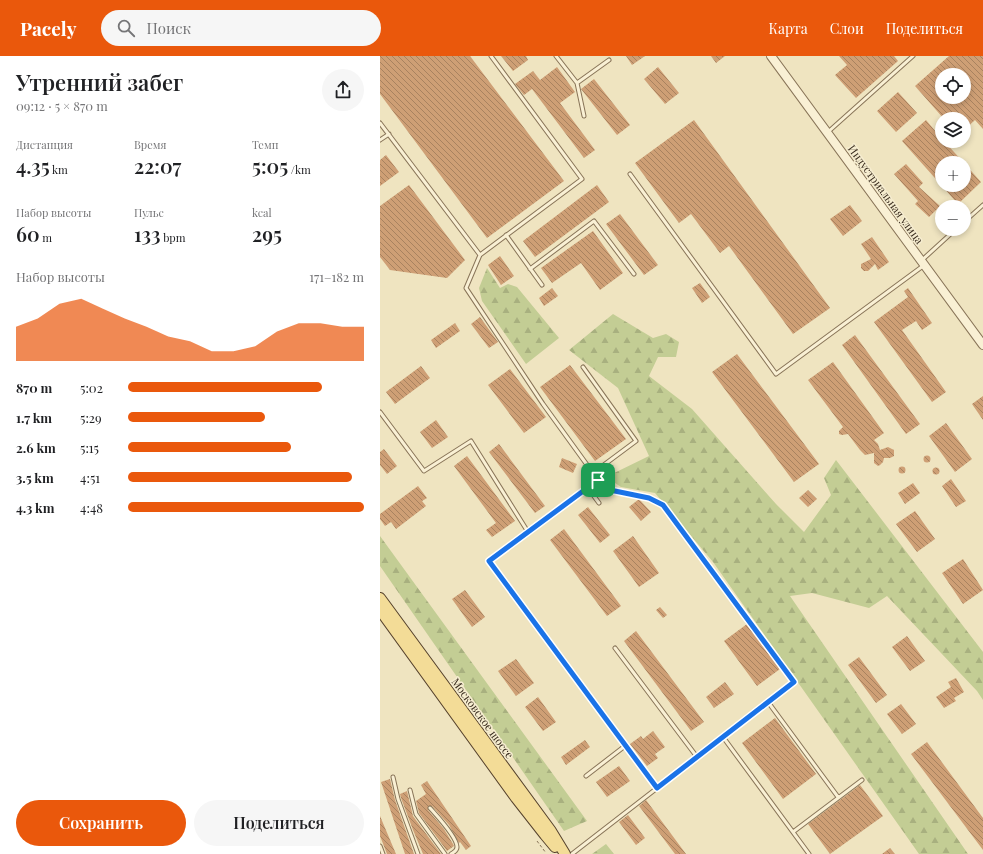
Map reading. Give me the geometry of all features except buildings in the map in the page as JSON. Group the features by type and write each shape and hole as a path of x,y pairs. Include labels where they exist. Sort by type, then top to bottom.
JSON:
{"main road":[{"name":"Московское шоссе","path":"380,598 548,827 564,854"},
{"name":"Московское шоссе","path":"380,610 516,798 545,835 564,854"}],"street":[{"name":"Индустриальная улица","path":"771,56 983,345"}],"lane":[{"path":"491,56 582,179 480,255 466,288 543,404 598,480 610,490 649,498 663,505 794,682 572,854"},
{"path":"556,56 577,83 584,116"},
{"path":"827,132 913,56"},
{"path":"577,83 609,60"},
{"path":"380,123 480,255"},
{"path":"380,140 389,134"},
{"path":"630,174 776,374 923,263 949,236"},
{"path":"971,216 983,205"},
{"path":"530,268 594,221 634,274"},
{"path":"506,236 542,285"},
{"path":"583,367 636,441 593,473"},
{"path":"380,412 424,471 471,442 528,532"},
{"path":"598,480 489,561 657,788"},
{"path":"588,488 599,503"},
{"path":"615,648 697,757"},
{"path":"768,702 838,797"},
{"path":"723,737 809,854"},
{"path":"586,776 625,746"},
{"path":"393,777 398,799 418,854"},
{"path":"793,832 862,780"},
{"path":"410,790 416,814 445,854"},
{"path":"430,808 454,838 457,847 456,851 451,854"},
{"path":"380,846 383,854"}],"path":[{"path":"537,840 546,853"}],"green space":[{"path":"487,268 500,288 508,284 517,287 559,338 526,364 482,301 479,288"},
{"path":"613,314 653,338 666,334 679,342 676,357 658,357 649,376 692,409 776,504 804,532 831,495 824,478 836,460 983,652 983,700 977,691 887,596 869,608 812,593 790,596 968,854 919,854 713,562 655,493 621,487 606,477 649,456 618,388 569,350"},
{"path":"380,536 587,821 564,831 380,566"},
{"path":"606,844 614,854 592,854"}],"route":[{"path":"598,480 610,490 649,498 663,505 794,682 657,788 489,561 598,480"}]}
